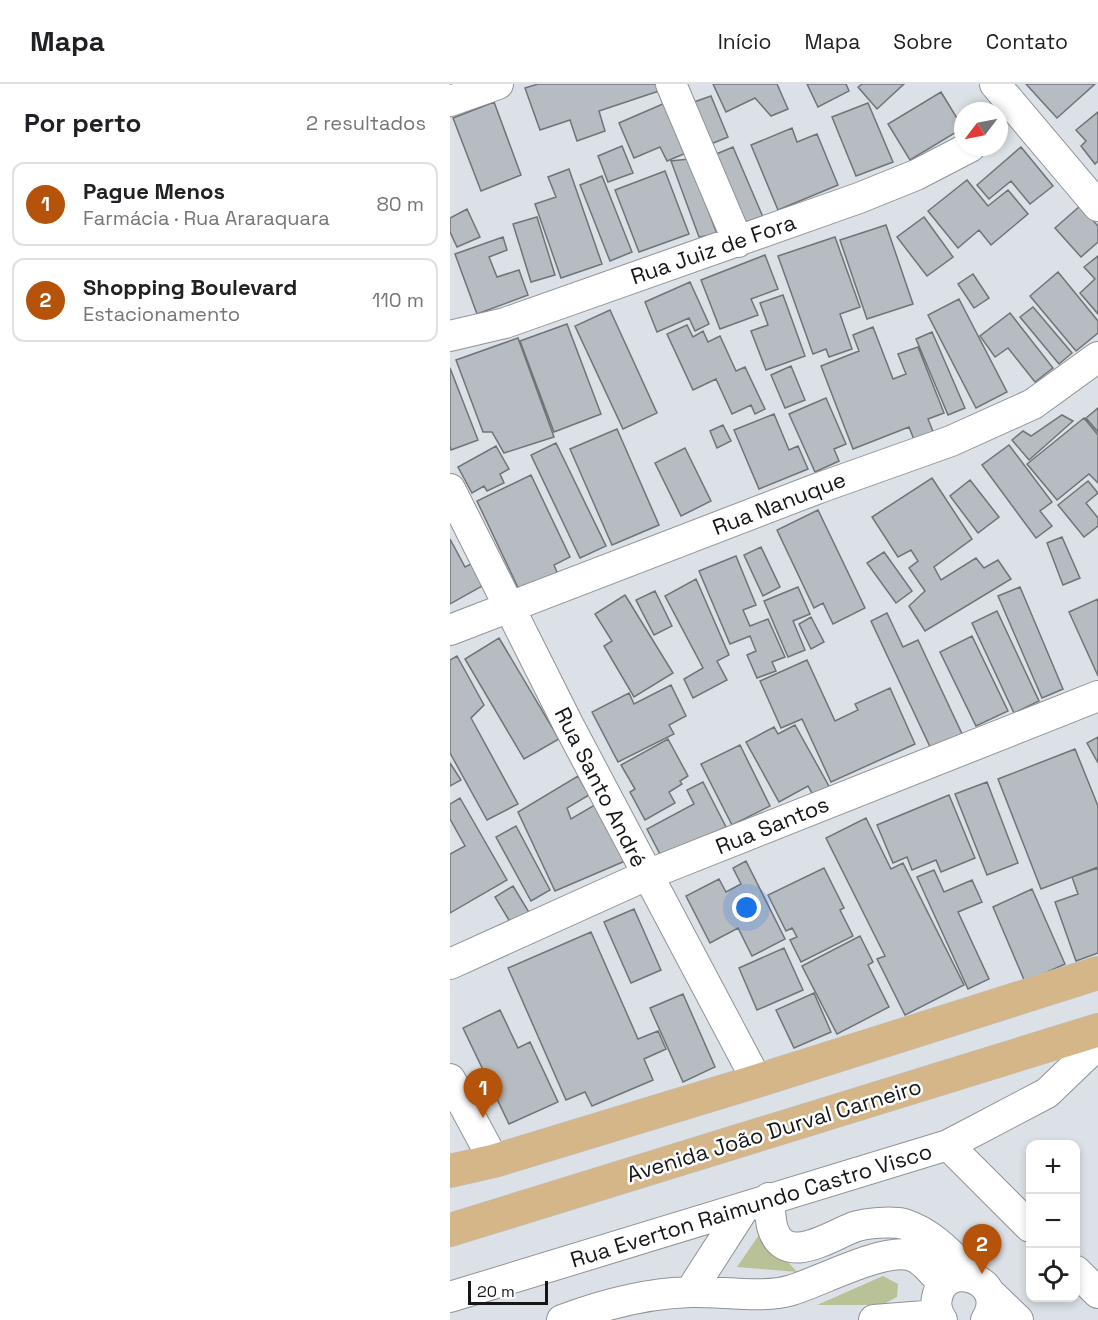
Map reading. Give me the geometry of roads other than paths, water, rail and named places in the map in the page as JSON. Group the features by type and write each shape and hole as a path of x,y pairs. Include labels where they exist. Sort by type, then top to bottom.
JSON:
{"main road":[{"path":"450,1171 495,1161 757,1081 1098,973"},
{"name":"Avenida João Durval Carneiro","path":"450,1230 1098,1030"}],"street":[{"path":"450,101 498,84"},
{"path":"671,84 738,242"},
{"path":"995,84 1009,122 1098,206"},
{"name":"Rua Juiz de Fora","path":"450,336 505,322 738,242 916,175 954,155"},
{"name":"Rua Nanuque","path":"450,630 819,488 951,441 1033,404 1098,357"},
{"name":"Rua Santo André","path":"450,489 568,724 757,1081"},
{"name":"Rua Santos","path":"450,964 647,875 1098,696"},
{"name":"Rua Everton Raimundo Castro Visco","path":"450,1297 948,1145 1047,1093 1098,1044"},
{"path":"450,1079 495,1161"},
{"name":"Rua Everton Raimundo Castro Visco","path":"948,1145 1026,1223"},
{"path":"690,1292 756,1203 783,1244 791,1248 808,1247 856,1226 903,1224 935,1240 983,1296"},
{"path":"562,1320 631,1301 690,1292 790,1291 876,1259 897,1254 911,1255 923,1262 943,1284"},
{"path":"1080,1275 1098,1293"},
{"path":"874,1320 940,1317 936,1304 937,1293 943,1284 952,1278 1018,1320"}],"place":[{"name":"Pague Menos","path":"483,1118"},
{"name":"Shopping Boulevard","path":"982,1274"}]}
